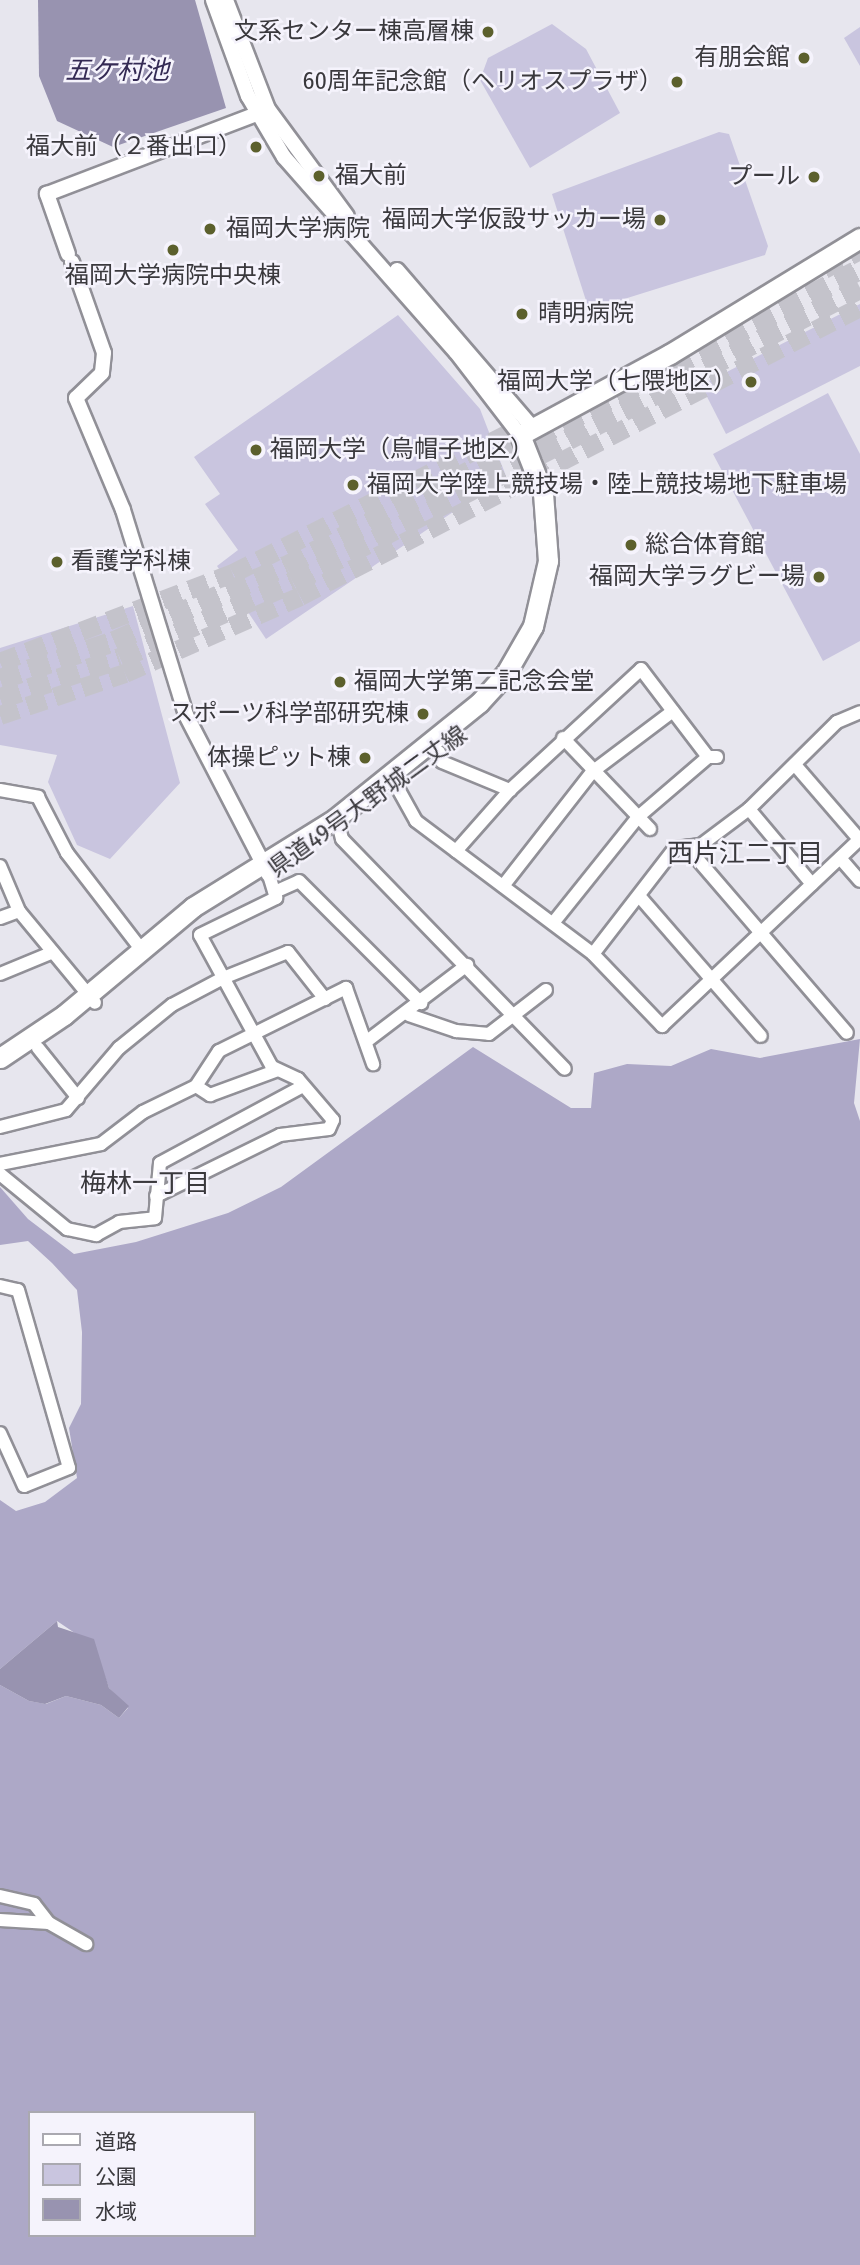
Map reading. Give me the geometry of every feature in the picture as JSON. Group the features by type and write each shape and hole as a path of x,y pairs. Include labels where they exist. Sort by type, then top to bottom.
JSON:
{"main road":[{"path":"527,432 859,242"},
{"name":"県道49号大野城二丈線","path":"0,1070 38,1048 141,949 270,877 439,752 511,686 554,594 559,521 527,432"},
{"name":"県道49号大野城二丈線","path":"0,1058 92,999 200,915 270,877 335,819 480,703 521,650 540,603 548,531 541,484 527,432"}],"street":[{"path":"214,0 262,111 300,177 527,432"},
{"path":"226,0 262,111"},
{"path":"156,1196 280,1135 329,1129 333,1120 303,1086 278,1070 254,1034 200,935 276,898 270,877 186,715 123,510 76,398 102,373 104,353 47,194 262,111"},
{"path":"456,851 510,790 563,738 641,669 713,757 638,817 553,923"},
{"path":"503,886 592,772 673,711"},
{"path":"593,954 640,897 675,848 701,845 749,809 796,766 837,722 860,712"},
{"path":"563,738 592,772 650,829"},
{"path":"439,752 442,762 510,790"},
{"path":"397,785 415,821 593,954 662,1026 860,839 796,766"},
{"path":"0,790 38,797 68,853 141,949"},
{"path":"749,809 812,884"},
{"path":"339,827 342,839 565,1069"},
{"path":"687,848 847,1033"},
{"path":"839,858 860,881"},
{"path":"0,866 19,911 92,999"},
{"path":"270,877 299,881 421,1003"},
{"path":"640,897 761,1035"},
{"path":"0,918 19,911"},
{"path":"0,974 53,952"},
{"path":"0,1127 66,1110 119,1048 172,1005 223,978 288,952 325,999"},
{"path":"367,1041 409,1015 467,965"},
{"path":"0,1164 101,1144 143,1112 196,1086 219,1051 346,988 373,1063"},
{"path":"409,1015 489,1034 545,990"},
{"path":"38,1048 78,1098"},
{"path":"196,1086 210,1095 278,1070"},
{"path":"0,1174 67,1229 96,1235 119,1222 155,1218 160,1163 303,1086"},
{"path":"0,1286 18,1290 69,1468 24,1486 0,1433"},
{"path":"0,1896 34,1903 49,1923 86,1944"},
{"path":"0,1920 49,1923"}],"green space":[{"path":"552,24 586,49 620,113 530,168 480,80 488,58"},
{"path":"860,27 860,66 844,38"},
{"name":"福岡大学仮設サッカー場","path":"719,132 729,134 768,246 765,255 589,310 552,194"},
{"path":"860,304 860,366 726,434 701,385"},
{"name":"福岡大学陸上競技場・陸上競技場地下駐車場","path":"398,315 480,409 506,476 266,639 217,566 238,550 205,504 220,494 194,457"},
{"name":"福岡大学ラグビー場","path":"828,393 860,454 860,641 823,661 713,454"},
{"path":"133,606 180,783 110,859 77,845 48,782 57,755 0,745 0,648"}],"shaded area":[{"path":"860,1039 854,1103 860,1121 860,2265 0,2265 0,1685 29,1701 46,1704 66,1696 101,1705 119,1718 128,1708 109,1688 94,1646 57,1621 0,1669 0,1500 16,1511 45,1502 77,1478 69,1428 81,1404 82,1332 77,1290 52,1263 28,1241 0,1245 0,1187 28,1219 74,1254 136,1242 228,1213 281,1187 473,1047 571,1108 591,1108 594,1073 627,1064 671,1066 711,1049 760,1058"}],"water":[{"name":"五ケ村池","path":"38,0 195,0 226,108 113,147 57,121 39,76"},
{"path":"57,1621 58,1627 94,1639 109,1688 129,1706 119,1718 101,1705 66,1696 45,1704 29,1701 0,1685 0,1669"}],"tunnel":[{"path":"824,269 860,250"},
{"path":"0,679 114,641 286,566 860,269"},
{"path":"0,698 120,658 293,582 860,288"},
{"path":"0,715 125,673 300,596 860,307"},
{"path":"0,662 233,573 531,422"}],"place":[{"name":"文系センター棟高層棟","path":"488,32"},
{"name":"有朋会館","path":"804,58"},
{"name":"60周年記念館（ヘリオスプラザ）","path":"677,82"},
{"name":"福大前（２番出口）","path":"256,147"},
{"name":"福大前","path":"319,176"},
{"name":"プール","path":"814,177"},
{"name":"福岡大学仮設サッカー場","path":"660,220"},
{"name":"福岡大学病院","path":"210,229"},
{"name":"福岡大学病院中央棟","path":"173,250"},
{"name":"晴明病院","path":"522,314"},
{"name":"福岡大学（七隈地区）","path":"751,382"},
{"name":"福岡大学（烏帽子地区）","path":"256,450"},
{"name":"福岡大学陸上競技場・陸上競技場地下駐車場","path":"353,485"},
{"name":"総合体育館","path":"631,545"},
{"name":"看護学科棟","path":"57,562"},
{"name":"福岡大学ラグビー場","path":"819,577"},
{"name":"福岡大学第二記念会堂","path":"340,682"},
{"name":"スポーツ科学部研究棟","path":"423,714"},
{"name":"体操ピット棟","path":"365,758"}],"district":[{"name":"西片江二丁目","path":"745,854"},
{"name":"梅林一丁目","path":"145,1184"}]}
